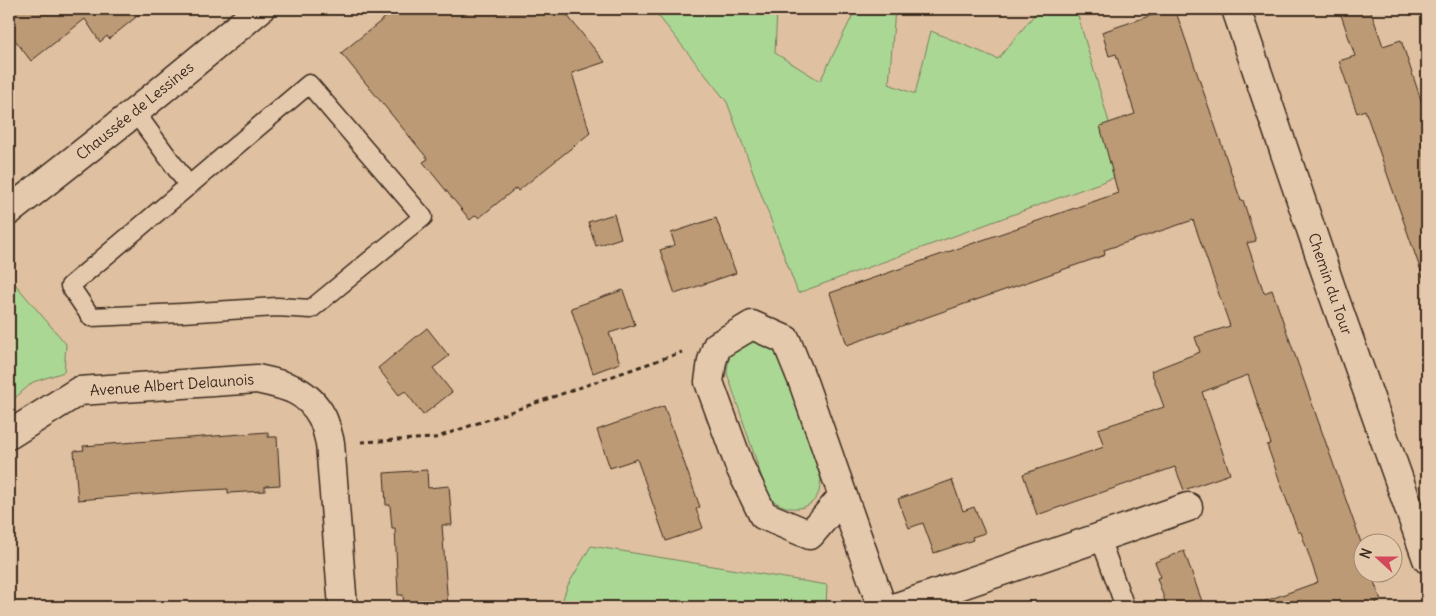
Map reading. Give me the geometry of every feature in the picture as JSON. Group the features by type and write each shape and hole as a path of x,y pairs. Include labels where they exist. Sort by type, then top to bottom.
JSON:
{"street":[{"name":"Chaussée de Lessines","path":"9,211 135,112 260,9"},
{"name":"Chemin du Tour","path":"1236,9 1332,291 1427,559"},
{"path":"843,496 810,535 762,515 740,467 709,382 712,360 717,346 752,325 786,340 803,382 882,607"},
{"name":"Avenue Albert Delaunois","path":"9,434 79,391 257,379 284,385 306,396 322,418 330,444 343,607"},
{"path":"897,607 1188,507"}],"lane":[{"path":"309,84 423,217 311,309 277,307 91,317 70,286 189,186 309,84"},
{"path":"135,112 189,186"},
{"path":"1100,538 1125,607"}],"path":[{"path":"330,444 435,438 699,347 717,346"}],"green space":[{"path":"653,9 777,9 775,53 820,81 856,9 895,9 889,84 915,94 931,31 998,59 1039,9 1076,9 1124,174 798,293 727,102"},
{"path":"9,277 66,344 64,372 33,382 9,403"},
{"path":"756,341 771,346 781,357 821,479 819,492 815,499 803,507 795,508 781,505 768,496 727,373 729,359 734,350 742,344"},
{"path":"591,546 827,585 826,607 560,607 568,585"}],"building":[{"path":"9,9 146,9 109,39 107,36 100,42 85,19 31,61 9,32"},
{"path":"396,9 562,9 605,62 572,73 590,133 518,191 516,188 479,218 476,215 470,220 423,162 428,159 341,53"},
{"path":"1170,9 1175,9 1256,241 1247,243 1264,293 1272,290 1358,534 1354,534 1354,584 1375,584 1381,600 1376,601 1378,607 1258,607 1257,604 1318,582 1301,532 1298,532 1267,445 1271,444 1248,375 1202,392 1230,474 1184,490 1175,467 1037,515 1023,474 1104,447 1098,429 1164,407 1151,371 1200,352 1195,337 1230,326 1193,220 1104,250 1105,255 847,345 830,293 1118,193 1100,126 1135,114 1116,54 1109,56 1102,32"},
{"path":"1339,9 1370,9 1383,46 1401,40 1427,118 1427,276 1423,277 1365,110 1357,113 1339,61 1355,56"},
{"path":"614,214 621,238 596,246 588,222"},
{"path":"716,218 736,273 675,294 660,250 675,245 671,233"},
{"path":"623,290 635,325 609,333 620,363 593,373 571,308"},
{"path":"427,328 449,356 433,368 452,392 423,415 405,391 399,395 378,368"},
{"path":"664,406 700,507 696,509 703,528 666,541 637,459 610,468 597,430"},
{"path":"268,432 268,437 277,437 280,485 265,486 265,491 228,493 228,489 78,500 74,451 84,450 83,446"},
{"path":"427,470 428,488 449,486 452,525 442,525 448,607 404,607 403,595 398,595 395,528 392,528 390,505 386,505 384,473"},
{"path":"952,480 963,511 974,507 985,533 972,537 973,540 934,553 923,523 909,528 898,499"},
{"path":"1184,551 1204,607 1167,607 1157,578 1161,577 1155,562"}]}
